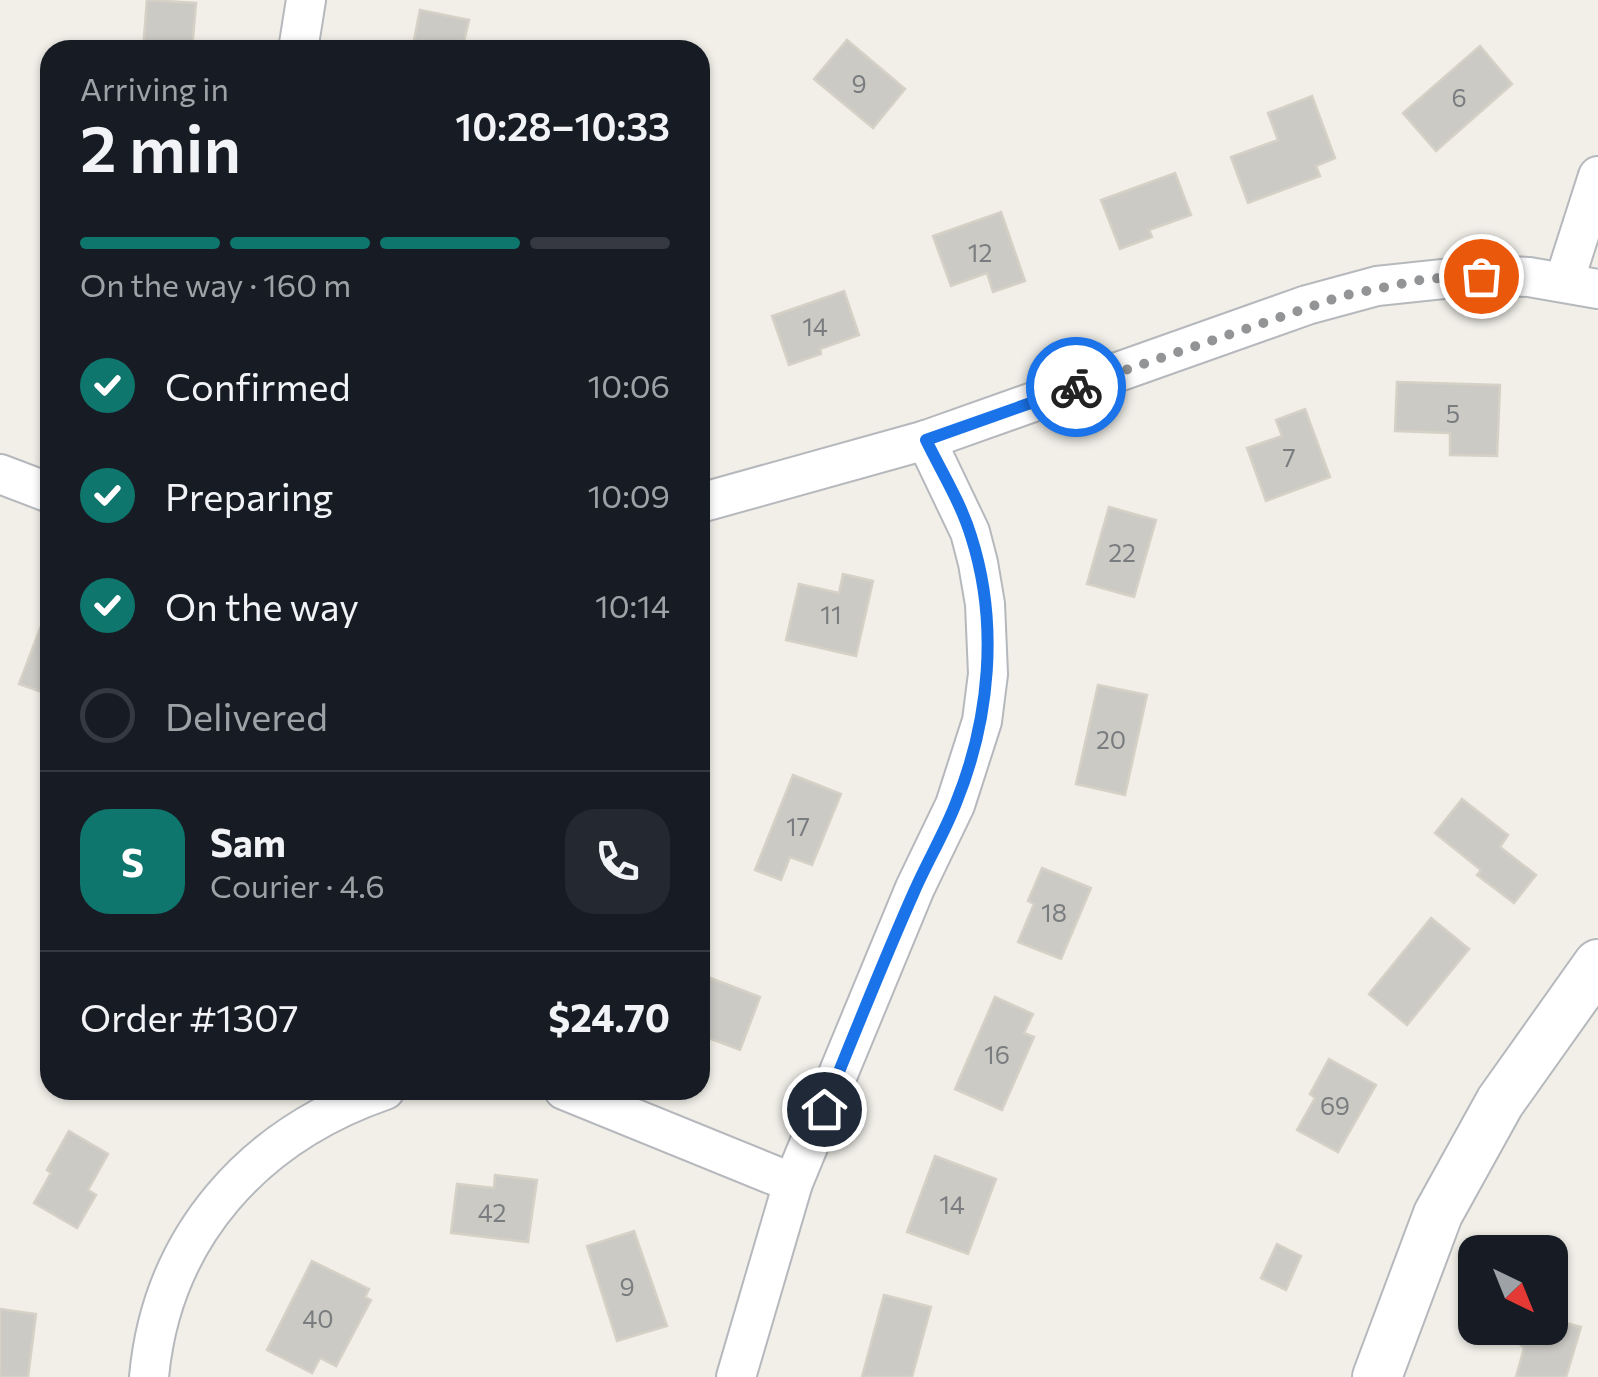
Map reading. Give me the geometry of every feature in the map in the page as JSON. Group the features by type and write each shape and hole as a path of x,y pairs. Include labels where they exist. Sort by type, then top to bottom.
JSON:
{"street":[{"path":"300,40 306,0"},
{"path":"710,500 926,440 1307,305 1378,286 1481,276 1581,286 1598,176"},
{"path":"736,1377 793,1183 915,888 956,806 982,721 988,674 986,604 978,562 970,532 926,440"},
{"path":"0,474 40,489"},
{"path":"1377,1377 1438,1214 1500,1102 1591,986"},
{"path":"149,1377 152,1346 170,1284 204,1219 246,1169 303,1126 355,1100"},
{"path":"589,1100 793,1183"}],"building":[{"path":"147,0 196,3 193,40 144,40"},
{"path":"420,10 469,20 464,40 414,40"},
{"path":"847,40 905,89 873,128 814,79"},
{"path":"1480,46 1512,84 1436,151 1403,113"},
{"path":"1312,96 1335,158 1316,166 1320,176 1248,203 1231,157 1278,140 1268,113"},
{"path":"1175,173 1191,215 1149,230 1152,237 1120,249 1101,200"},
{"path":"1001,212 1025,281 993,292 987,273 951,286 933,236"},
{"path":"844,291 859,335 789,365 772,316"},
{"path":"1397,382 1500,385 1497,456 1450,455 1450,433 1395,431"},
{"path":"1305,409 1330,477 1266,501 1247,448 1282,436 1276,420"},
{"path":"1109,507 1156,520 1134,597 1087,584"},
{"path":"843,574 873,581 856,656 786,640 799,584 839,593"},
{"path":"40,628 40,691 19,684"},
{"path":"1098,685 1147,695 1125,795 1076,784"},
{"path":"793,775 841,794 812,865 790,857 781,880 755,870"},
{"path":"1462,799 1508,835 1500,847 1536,875 1514,903 1477,875 1481,870 1435,833"},
{"path":"1042,868 1091,888 1061,959 1018,942 1034,904 1028,901"},
{"path":"1431,918 1469,949 1407,1025 1369,994"},
{"path":"710,978 760,997 740,1050 710,1039"},
{"path":"995,997 1033,1014 1024,1033 1034,1037 1002,1110 955,1089"},
{"path":"1329,1059 1376,1085 1338,1152 1297,1130 1315,1098 1310,1094"},
{"path":"69,1131 108,1154 88,1190 96,1195 77,1228 34,1203"},
{"path":"935,1156 996,1179 968,1254 907,1232"},
{"path":"495,1175 537,1180 528,1242 451,1233 457,1184 494,1188"},
{"path":"634,1231 667,1326 617,1341 587,1246"},
{"path":"1277,1244 1301,1256 1286,1290 1261,1278"},
{"path":"312,1261 369,1289 365,1297 371,1300 336,1366 320,1358 312,1373 267,1350"},
{"path":"884,1295 931,1307 912,1377 862,1377"},
{"path":"0,1309 36,1314 28,1377 0,1377"},
{"path":"1568,1324 1581,1327 1566,1377 1516,1377 1524,1348 1521,1345 1568,1345"}],"way so far":[{"path":"1076,387 1307,305 1378,286 1481,276"}],"route":[{"path":"824,1109 915,888 956,806 982,721 988,674 986,604 978,562 970,532 926,440 1076,387"}]}
